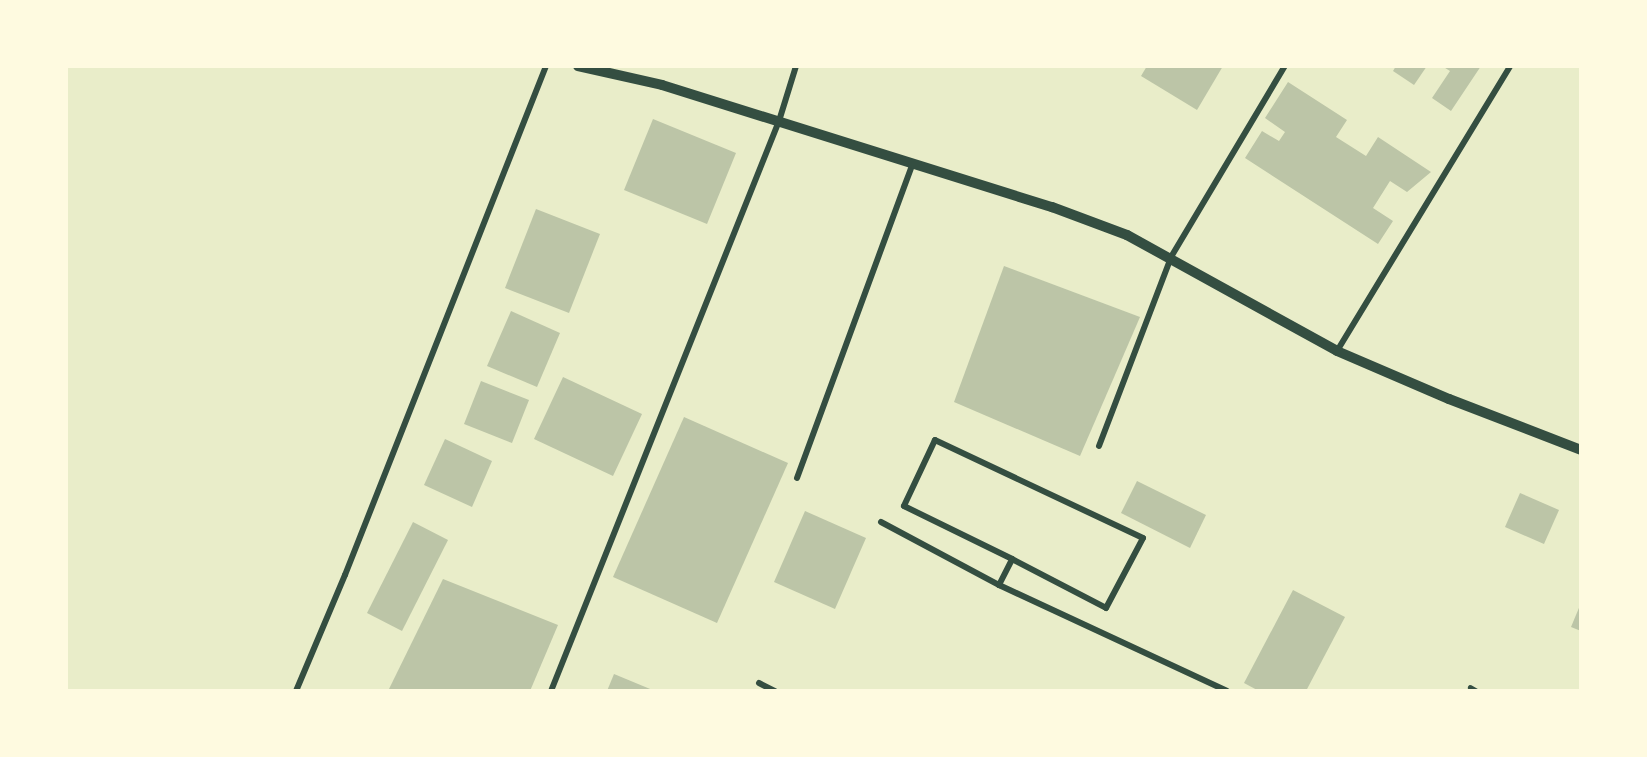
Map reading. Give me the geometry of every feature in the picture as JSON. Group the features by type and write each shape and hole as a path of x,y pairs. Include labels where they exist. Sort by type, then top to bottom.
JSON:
{"street":[{"path":"296,691 345,574 546,66"},
{"path":"582,66 662,85 779,121 1052,207 1127,235 1337,351 1449,399 1581,450"},
{"path":"551,691 779,121 796,66"},
{"path":"1099,446 1171,258 1284,66"},
{"path":"1337,351 1510,66"},
{"path":"797,478 913,163"},
{"path":"934,440 1143,538 1106,608 1012,559 904,506 934,440"},
{"path":"881,522 999,585 1227,691"},
{"path":"999,585 1012,559"},
{"path":"759,683 776,691"}],"lane":[{"path":"1470,687 1477,691"}],"building":[{"path":"1147,66 1223,66 1197,110 1141,76"},
{"path":"1396,66 1427,66 1414,85 1393,71"},
{"path":"1442,66 1481,66 1451,111 1432,98 1450,71"},
{"path":"1288,82 1347,120 1336,137 1366,156 1378,137 1431,172 1407,192 1390,181 1373,208 1393,221 1378,244 1245,158 1262,131 1279,141 1285,132 1265,118"},
{"path":"653,119 736,153 707,224 624,190"},
{"path":"536,209 600,234 569,313 505,288"},
{"path":"1004,266 1140,317 1080,456 954,402"},
{"path":"511,311 560,333 537,387 487,366"},
{"path":"563,377 642,414 613,476 534,439"},
{"path":"481,381 529,400 512,443 464,424"},
{"path":"684,417 788,463 717,623 613,577"},
{"path":"445,439 492,461 472,507 424,485"},
{"path":"1137,481 1206,515 1190,548 1121,513"},
{"path":"1520,493 1559,510 1544,544 1505,527"},
{"path":"805,511 866,538 835,609 774,582"},
{"path":"413,522 448,540 402,631 367,613"},
{"path":"443,579 558,625 530,691 388,691"},
{"path":"1293,590 1345,617 1306,691 1259,691 1244,683"},
{"path":"1581,603 1581,631 1571,627"},
{"path":"614,674 655,691 607,691"}]}
